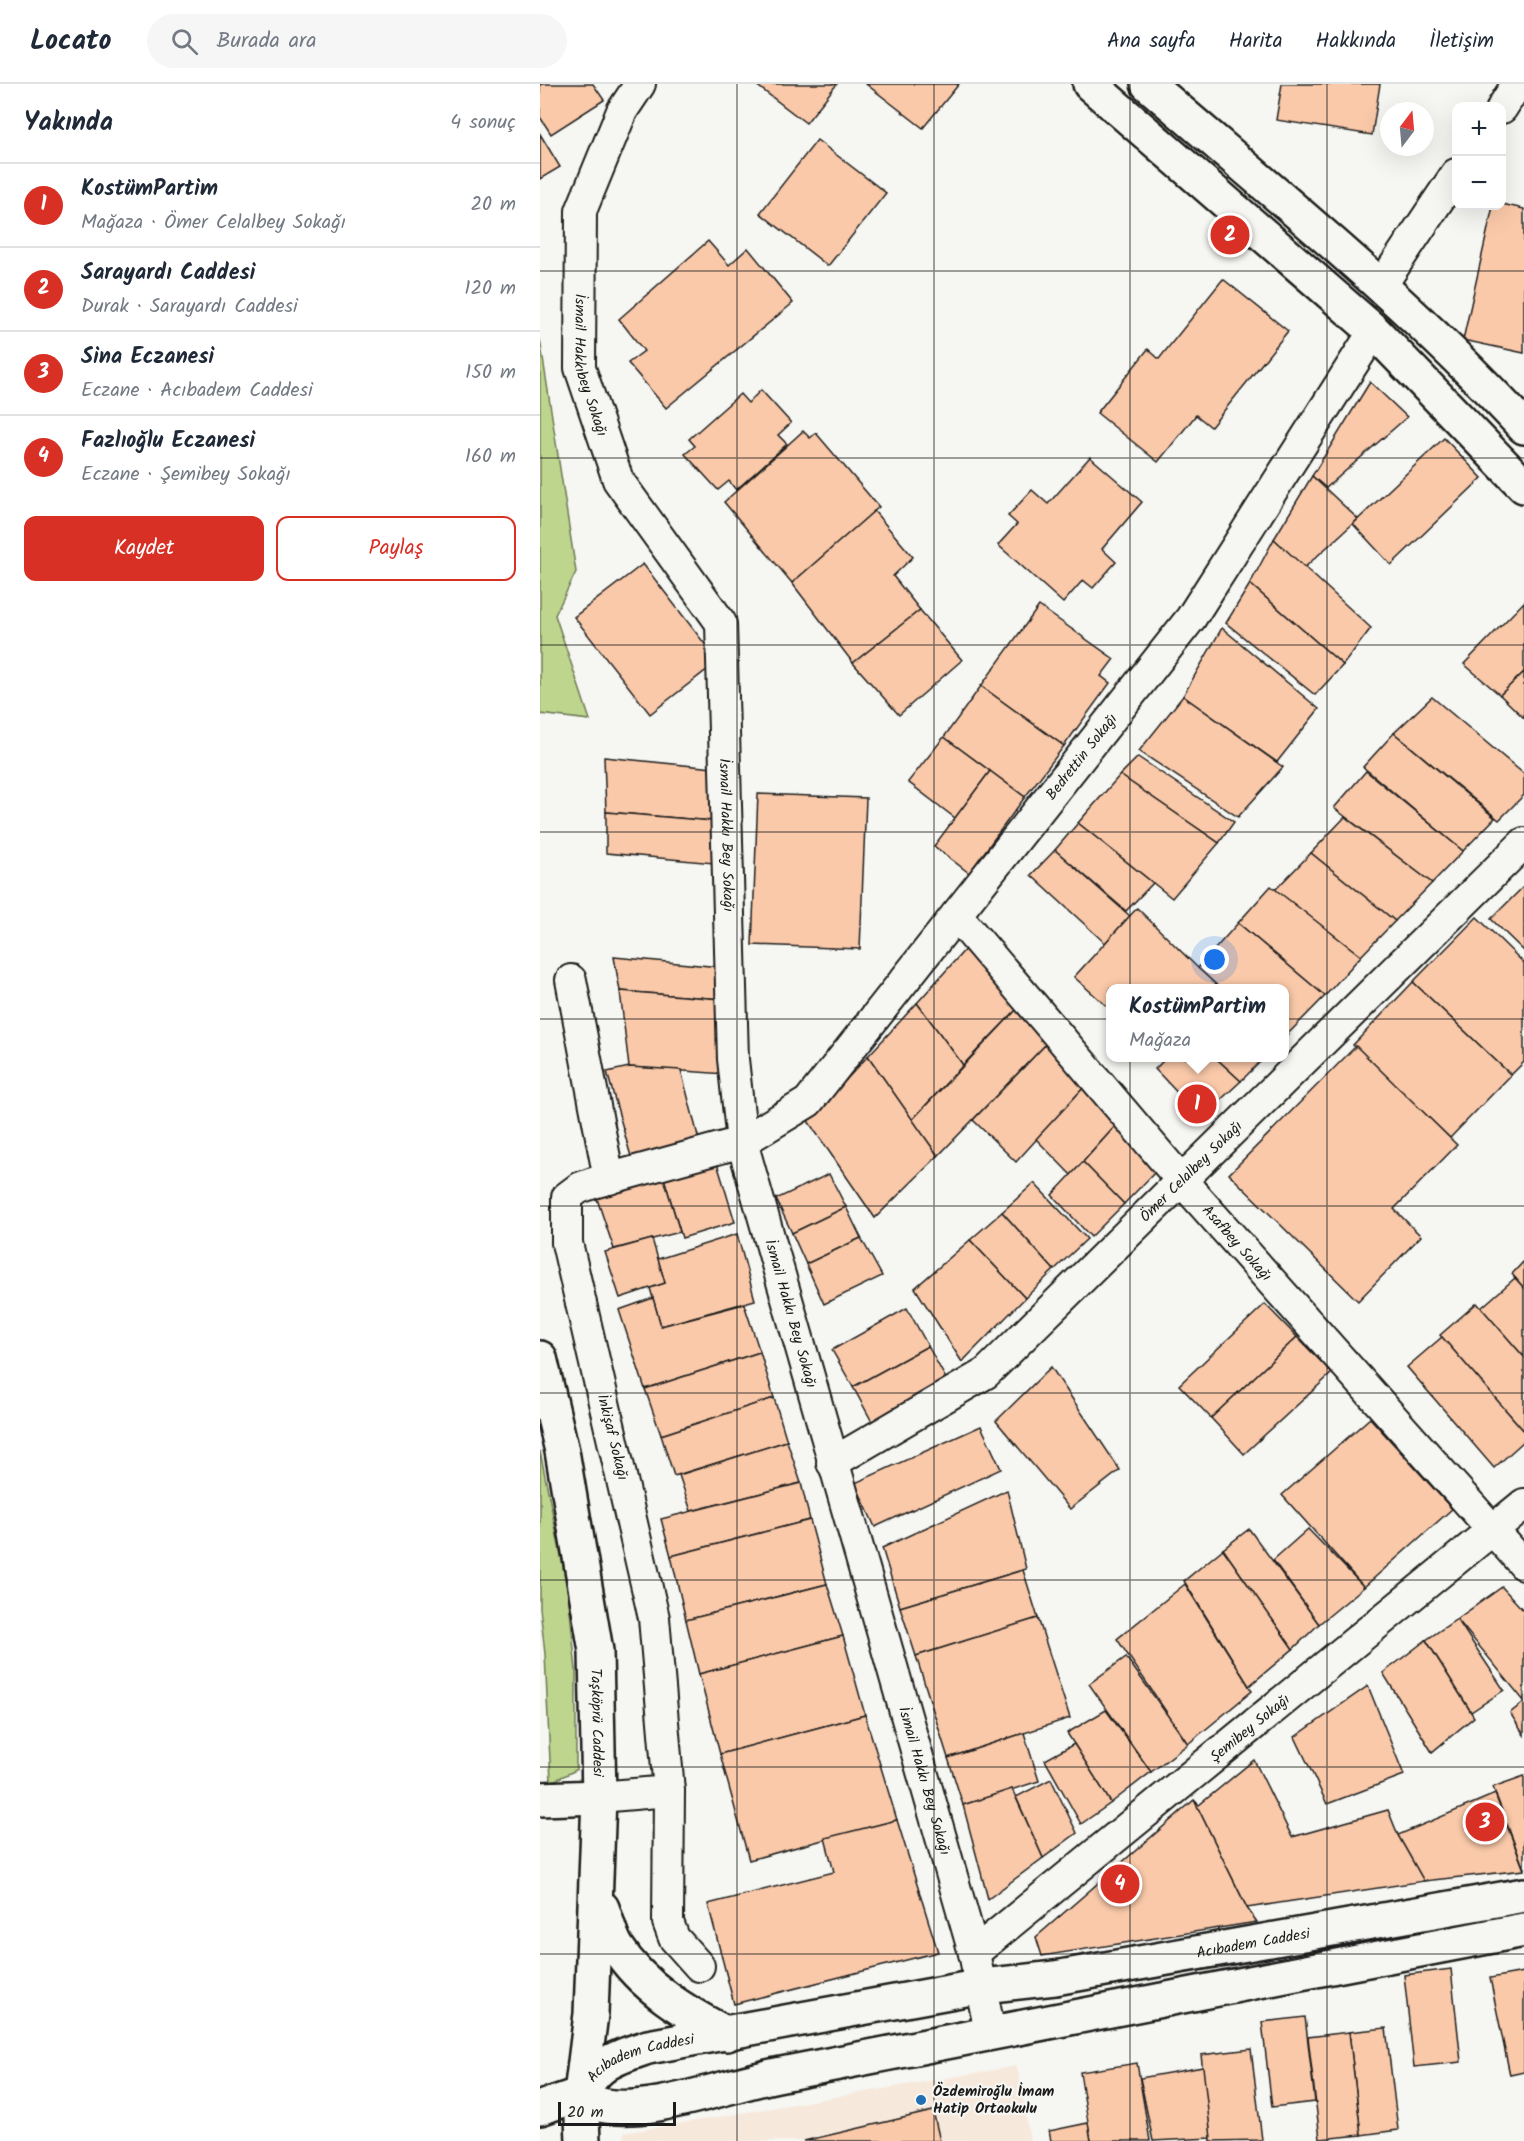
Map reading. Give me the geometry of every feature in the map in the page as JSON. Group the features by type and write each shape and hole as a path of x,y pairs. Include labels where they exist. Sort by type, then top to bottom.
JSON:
{"main road":[{"path":"1090,84 1374,331 1524,486"},
{"path":"1148,84 1381,286 1490,389 1524,427"},
{"name":"Taşköprü Caddesi","path":"540,1358 562,1451 596,1651 599,1797 591,2014 581,2094 583,2141"},
{"path":"540,1799 599,1797"},
{"path":"596,1891 616,1946 630,1965 687,2014 727,2034"},
{"name":"Acıbadem Caddesi","path":"1524,1895 1055,1978 981,1986 648,2047 620,2056 598,2068 581,2094 595,2104 612,2106 647,2104 990,2032 1524,1930"},
{"path":"540,2108 581,2094"}],"street":[{"name":"İsmail Hakkıbey Sokağı","path":"640,84 622,111 581,212 580,368 618,480 721,623"},
{"path":"1506,102 1517,84"},
{"path":"1381,286 1452,180"},
{"name":"Bedrettin Sokağı","path":"742,1142 808,1102 1191,618 1374,331"},
{"name":"İsmail Hakkı Bey Sokağı","path":"721,623 733,1059 742,1142 974,1953 981,1986"},
{"name":"Ömer Celalbey Sokağı","path":"832,1463 986,1373 1524,843"},
{"name":"Asafbey Sokağı","path":"956,915 1182,1181 1524,1565"},
{"path":"572,980 609,1179"},
{"name":"İnkişaf Sokağı","path":"669,1791 654,1618 567,1243 567,1197 579,1188 742,1142"},
{"name":"Şemibey Sokağı","path":"974,1953 1493,1531 1524,1503"},
{"path":"599,1797 669,1791 668,1922 674,1938 699,1966"},
{"path":"981,1986 990,2032"}],"shaded area":[{"name":"Özdemiroğlu İmam Hatip Ortaokulu","path":"1017,2066 1030,2141 624,2141 624,2133"}],"green space":[{"path":"540,339 576,572 555,615 590,720 540,714"},
{"path":"540,1451 568,1591 576,1670 576,1770 551,1782 545,1654 540,1608"}],"building":[{"path":"540,84 593,84 604,100 551,134 540,117"},
{"path":"755,84 837,84 806,123"},
{"path":"866,84 959,84 923,128"},
{"path":"1282,84 1380,84 1372,135 1276,120"},
{"path":"540,134 560,167 540,179"},
{"path":"817,140 886,193 828,266 760,213"},
{"path":"1506,205 1524,209 1524,353 1463,340 1492,210 1506,210"},
{"path":"708,241 729,265 748,248 793,303 666,408 628,363 644,351 619,319"},
{"path":"1223,279 1288,331 1211,427 1196,415 1158,462 1097,413 1148,349 1159,359"},
{"path":"1370,382 1407,417 1326,488 1312,476"},
{"path":"761,390 791,423 778,435 787,444 736,490 729,481 718,490 685,454 695,446 689,439 740,394 748,403"},
{"path":"803,431 810,438 816,433 879,507 792,583 724,502"},
{"path":"1444,438 1482,478 1391,565 1353,524"},
{"path":"1090,457 1142,502 1102,549 1116,562 1093,588 1083,580 1063,603 998,545 1017,524 1008,516 1032,490 1048,504"},
{"path":"1312,476 1358,519 1304,568 1274,539"},
{"path":"874,511 913,557 893,576 920,610 853,663 792,583"},
{"path":"1274,539 1371,628 1343,665 1250,584"},
{"path":"643,564 718,661 650,714 574,617"},
{"path":"1250,584 1343,665 1315,695 1226,623"},
{"path":"1524,602 1524,672 1500,695 1464,664"},
{"path":"1039,606 1114,659 1101,676 1110,683 1064,746 981,686"},
{"path":"920,610 962,660 899,715 853,663"},
{"path":"1222,628 1319,709 1277,762 1183,696"},
{"path":"1524,672 1524,718 1500,695"},
{"path":"981,686 1064,746 1025,797 944,737"},
{"path":"1183,696 1283,767 1238,817 1139,751"},
{"path":"1432,697 1524,774 1524,795 1499,820 1394,733"},
{"path":"1394,733 1495,818 1463,851 1363,767"},
{"path":"944,737 990,771 955,818 908,782"},
{"path":"604,757 713,768 713,821 606,812"},
{"path":"1138,757 1234,822 1219,843 1120,775"},
{"path":"990,771 1025,797 969,873 934,846"},
{"path":"1366,771 1463,851 1432,883 1334,808"},
{"path":"1120,775 1219,843 1172,898 1078,823"},
{"path":"758,794 866,798 860,949 752,945"},
{"path":"606,812 713,821 714,863 606,853"},
{"path":"1345,817 1432,883 1395,921 1311,853"},
{"path":"1078,823 1153,883 1126,911 1055,850"},
{"path":"1055,850 1130,916 1105,943 1031,875"},
{"path":"1311,853 1395,921 1361,956 1275,890"},
{"path":"1271,886 1361,956 1325,996 1238,923"},
{"path":"1524,886 1524,951 1491,919"},
{"path":"1137,908 1216,984 1106,984 1106,1005 1074,977"},
{"path":"1477,917 1524,963 1524,1062 1511,1075 1413,982"},
{"path":"1238,923 1325,996 1289,1033 1289,984 1216,984 1198,968"},
{"path":"969,945 1019,1007 963,1065 917,1003"},
{"path":"614,957 720,967 721,999 620,991"},
{"path":"1413,982 1511,1075 1450,1138 1353,1045"},
{"path":"620,991 721,999 725,1074 629,1067"},
{"path":"917,1003 963,1065 912,1120 868,1056"},
{"path":"1019,1007 1049,1041 938,1156 912,1120"},
{"path":"1049,1041 1087,1084 1016,1162 973,1120"},
{"path":"1356,1046 1457,1145 1394,1209 1421,1236 1358,1301 1229,1174"},
{"path":"868,1056 938,1156 875,1218 808,1121"},
{"path":"1162,1062 1220,1062 1241,1081 1201,1118 1155,1069"},
{"path":"1220,1062 1260,1062 1241,1081"},
{"path":"629,1067 681,1070 699,1140 632,1160 607,1072"},
{"path":"1087,1084 1119,1122 1071,1175 1036,1139"},
{"path":"1119,1122 1160,1167 1124,1204 1083,1162"},
{"path":"716,1160 735,1222 682,1238 663,1175"},
{"path":"1083,1162 1124,1204 1091,1237 1052,1195"},
{"path":"829,1174 846,1207 792,1233 776,1199"},
{"path":"663,1175 680,1232 614,1249 596,1196"},
{"path":"1034,1183 1087,1239 1054,1270 1002,1212"},
{"path":"846,1207 861,1238 806,1264 792,1233"},
{"path":"1002,1212 1054,1270 1025,1298 970,1240"},
{"path":"737,1234 755,1300 661,1326 650,1288 665,1283 658,1259"},
{"path":"861,1238 882,1276 824,1304 806,1264"},
{"path":"652,1239 665,1283 620,1298 605,1252"},
{"path":"970,1240 1025,1298 962,1362 915,1288"},
{"path":"1524,1261 1524,1288 1512,1274"},
{"path":"1515,1278 1524,1288 1524,1357 1481,1308"},
{"path":"653,1298 661,1326 744,1304 760,1352 645,1389 619,1310"},
{"path":"1477,1303 1524,1357 1524,1431 1440,1335"},
{"path":"1265,1304 1297,1337 1211,1418 1179,1385"},
{"path":"907,1308 928,1346 853,1387 832,1350"},
{"path":"1297,1337 1332,1373 1244,1454 1211,1418"},
{"path":"1442,1337 1524,1431 1524,1441 1494,1468 1407,1367"},
{"path":"928,1346 951,1388 876,1429 853,1387"},
{"path":"760,1352 774,1398 661,1435 645,1389"},
{"path":"1051,1367 1120,1470 1070,1509 996,1421"},
{"path":"774,1398 787,1441 674,1476 661,1435"},
{"path":"1370,1418 1452,1509 1364,1587 1282,1495"},
{"path":"981,1426 1001,1469 875,1527 855,1483"},
{"path":"787,1441 801,1483 691,1511 679,1475"},
{"path":"801,1483 810,1520 671,1556 661,1519"},
{"path":"1007,1490 1026,1569 900,1607 882,1548"},
{"path":"810,1520 827,1584 686,1620 671,1556"},
{"path":"1249,1529 1319,1624 1293,1649 1223,1549"},
{"path":"1308,1529 1364,1587 1319,1624 1273,1560"},
{"path":"1223,1549 1293,1649 1249,1686 1184,1581"},
{"path":"1023,1570 1038,1618 916,1656 900,1607"},
{"path":"827,1584 843,1636 699,1674 686,1620"},
{"path":"1185,1584 1252,1691 1188,1744 1117,1639"},
{"path":"1502,1587 1524,1611 1524,1701 1457,1619"},
{"path":"1038,1618 1070,1718 948,1758 916,1656"},
{"path":"1457,1619 1504,1690 1471,1712 1426,1640"},
{"path":"843,1636 865,1715 720,1754 699,1674"},
{"path":"1426,1640 1474,1717 1432,1752 1383,1673"},
{"path":"1126,1657 1188,1744 1151,1772 1089,1684"},
{"path":"1368,1686 1404,1775 1327,1804 1295,1737"},
{"path":"1524,1702 1524,1735 1510,1713"},
{"path":"1106,1710 1151,1772 1111,1803 1067,1733"},
{"path":"865,1715 897,1820 749,1860 720,1754"},
{"path":"1024,1733 1039,1781 963,1805 948,1758"},
{"path":"1074,1744 1111,1803 1081,1824 1045,1760"},
{"path":"1254,1760 1292,1837 1388,1810 1398,1835 1424,1881 1247,1908 1194,1800 1199,1805"},
{"path":"1524,1776 1524,1869 1493,1787"},
{"path":"1051,1779 1077,1833 1043,1858 1016,1797"},
{"path":"1012,1789 1043,1858 988,1899 963,1805"},
{"path":"1495,1794 1524,1870 1424,1881 1398,1835"},
{"path":"1194,1800 1247,1908 1257,1922 1042,1956 1036,1937"},
{"path":"897,1820 938,1952 734,2004 708,1904 834,1872 825,1838"},
{"path":"1451,1969 1461,2062 1414,2067 1404,1975"},
{"path":"1524,1972 1524,2072 1510,2075 1490,1978"},
{"path":"1305,2017 1315,2102 1272,2107 1262,2022"},
{"path":"1386,2028 1398,2130 1361,2135 1349,2032"},
{"path":"1349,2032 1361,2135 1320,2139 1308,2037"},
{"path":"1251,2049 1262,2140 1211,2141 1201,2055"},
{"path":"1137,2063 1150,2141 1091,2141 1080,2072"},
{"path":"1203,2067 1211,2138 1153,2141 1140,2078"},
{"path":"933,2111 940,2141 804,2141"},
{"path":"1088,2123 1091,2141 1051,2141 1049,2131"}],"place":[{"name":"Sarayardı Caddesi","path":"1230,235"},
{"name":"KostümPartim","path":"1197,1104"},
{"name":"Sina Eczanesi","path":"1485,1822"},
{"name":"Fazlıoğlu Eczanesi","path":"1120,1884"},
{"name":"Özdemiroğlu İmam Hatip Ortaokulu","path":"921,2100"}]}
